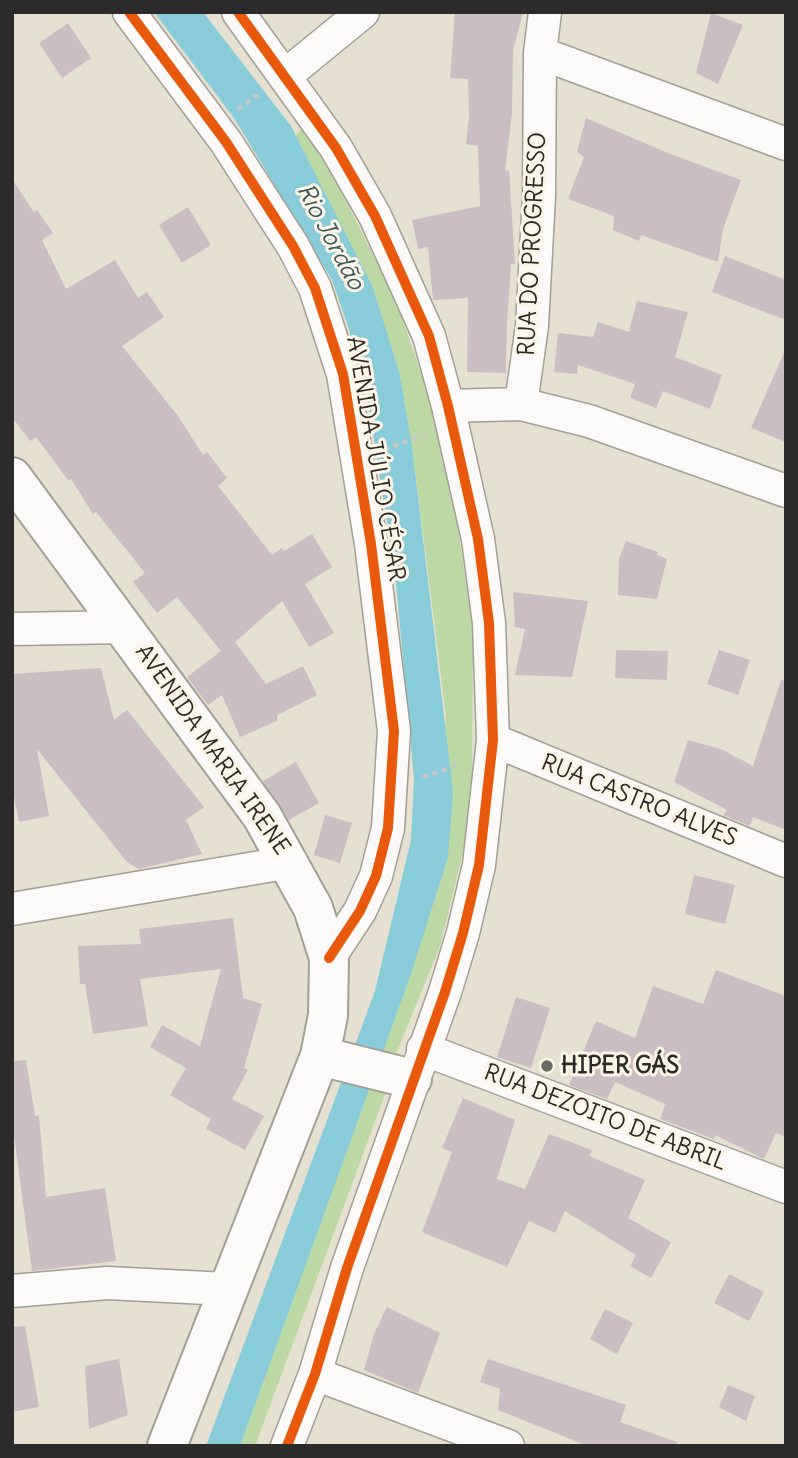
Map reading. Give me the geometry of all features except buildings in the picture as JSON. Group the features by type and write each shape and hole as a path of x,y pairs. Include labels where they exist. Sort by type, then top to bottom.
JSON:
{"main road":[{"name":"AVENIDA MARIA IRENE","path":"12,477 126,627 262,816 291,863 313,908 328,958 327,1057 227,1289 167,1446"},
{"path":"327,1057 412,1068"}],"street":[{"name":"AVENIDA JÚLIO CÉSAR","path":"129,12 226,142 293,246 315,288 343,374 373,557 394,732 388,828 376,876 360,911 328,958"},
{"path":"238,12 275,83 336,148 375,216 429,337 442,419 478,539 489,623 479,865 463,933 412,1068 315,1374 288,1446"},
{"path":"275,83 363,12"},
{"name":"RUA DO PROGRESSO","path":"521,404 534,300 539,196 540,53 545,12"},
{"path":"540,53 786,144"},
{"path":"442,419 521,404 589,421 786,491"},
{"path":"12,629 126,627"},
{"name":"RUA CASTRO ALVES","path":"482,751 786,861"},
{"path":"12,909 291,863"},
{"name":"RUA DEZOITO DE ABRIL","path":"412,1068 786,1187"},
{"path":"12,1291 107,1283 227,1289"},
{"path":"315,1374 508,1446"}],"path":[{"path":"236,111 275,83"},
{"path":"372,452 442,419"},
{"path":"422,777 482,751"}],"green space":[{"path":"303,128 339,187 396,301 428,393 449,466 473,632 472,790 461,860 440,946 392,1064 378,1061 411,974 446,717 412,446 400,375 296,135"},
{"path":"369,1084 386,1092 255,1446 240,1446"}],"water":[{"name":"Rio Jordão","path":"154,12 203,12 291,126 373,288 400,375 412,446 453,792 448,857 411,974 240,1446 206,1446 375,991 411,840 414,779 395,572 367,396 349,329 332,280 234,118"}],"cycle path":[{"path":"129,12 226,142 293,246 315,288 343,374 371,544 394,731 388,828 376,876 360,911 329,958"},
{"path":"238,12 336,148 375,216 429,336 478,539 489,623 493,740 479,865 463,933 445,992 347,1268 315,1374 287,1446"}],"place":[{"name":"HIPER GÁS","path":"547,1066"}]}
